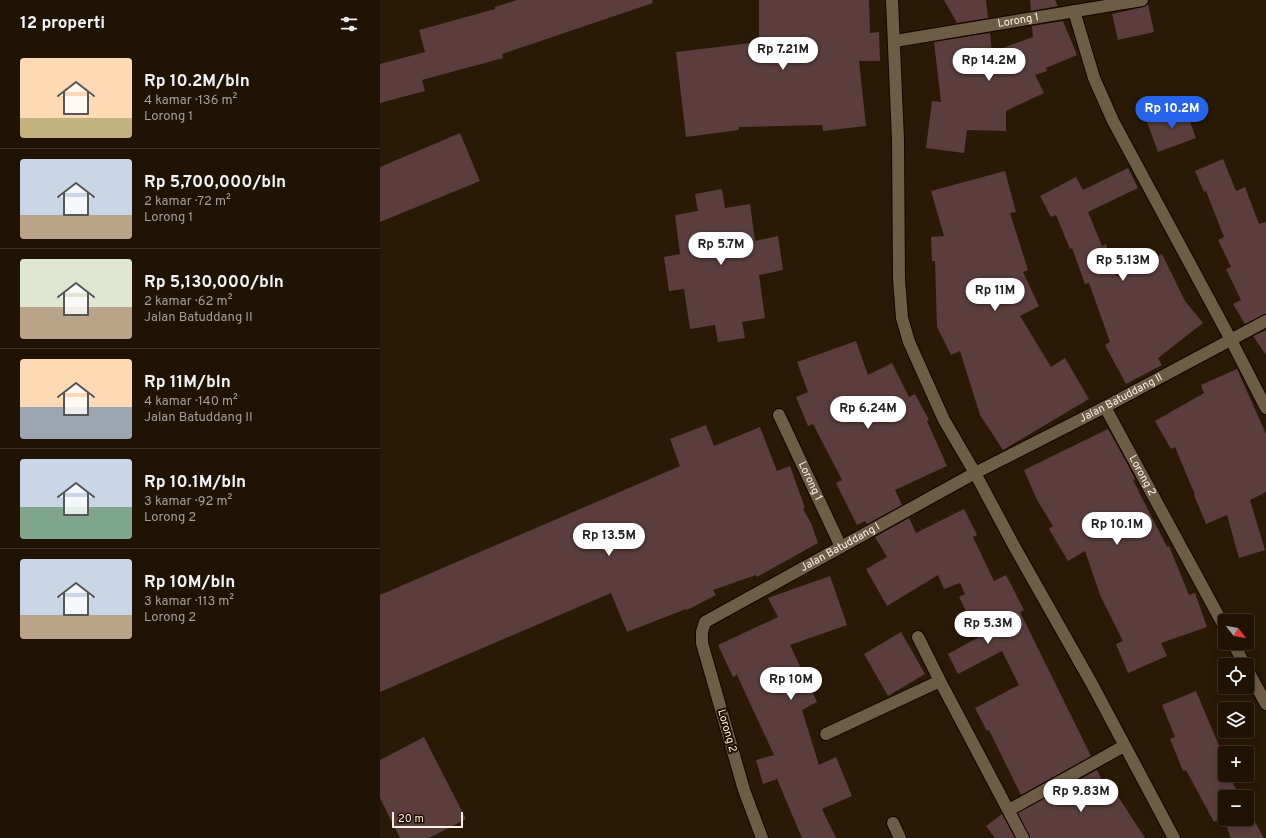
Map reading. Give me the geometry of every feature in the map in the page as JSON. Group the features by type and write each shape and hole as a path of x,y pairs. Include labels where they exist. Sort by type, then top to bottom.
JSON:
{"street":[{"path":"892,0 895,41 898,140 899,279 902,318 909,342 944,420 1092,684 1174,838"},
{"name":"Lorong 1","path":"895,41 1142,0"},
{"path":"1074,11 1094,78 1113,121 1266,408"},
{"name":"Jalan Batuddang II","path":"975,473 1105,407 1266,321"},
{"name":"Lorong 2","path":"1105,407 1218,615"},
{"name":"Lorong 1","path":"779,415 841,547"},
{"name":"Jalan Batuddang I","path":"705,622 975,473"},
{"name":"Lorong 2","path":"705,622 702,632 702,643 744,790 762,838"},
{"path":"918,637 1023,838"},
{"path":"826,734 940,681"},
{"path":"1254,682 1266,704"},
{"path":"1009,810 1124,746"},
{"path":"893,823 900,838"}],"building":[{"path":"517,0 652,0 653,3 502,54 503,58 422,80 425,91 380,103 380,64 425,52 419,30 495,9 495,7"},
{"path":"759,0 869,0 870,33 879,32 880,61 859,61 866,126 823,131 822,125 739,127 739,130 686,137 676,52 759,42"},
{"path":"944,0 986,0 988,18 957,23"},
{"path":"1030,0 1055,0 1058,6 1031,11"},
{"path":"1148,4 1154,32 1118,40 1112,14 1143,7"},
{"path":"1063,21 1077,55 1046,68 1047,71 1035,75 1044,93 1006,111 1006,131 967,130 964,153 926,148 932,101 941,102 934,42 990,33 992,52 1033,37 1032,26"},
{"path":"1185,108 1196,138 1158,152 1147,122"},
{"path":"460,133 480,181 380,222 380,167"},
{"path":"1223,159 1236,191 1245,187 1259,224 1266,222 1266,314 1245,324 1233,304 1241,300 1226,269 1231,267 1218,240 1224,237 1206,191 1204,192 1195,171"},
{"path":"1128,168 1138,188 1088,212 1102,246 1106,244 1117,277 1162,254 1185,301 1203,323 1158,358 1162,365 1126,384 1105,345 1110,342 1089,283 1085,284 1072,248 1070,249 1056,215 1051,217 1040,196 1076,177 1083,190"},
{"path":"1005,171 1016,212 1010,213 1028,270 1023,272 1039,306 1020,316 1051,367 1065,358 1089,399 1003,450 980,415 960,351 951,355 937,327 935,261 932,261 931,237 944,236 931,191"},
{"path":"722,189 725,208 750,204 755,241 778,236 783,270 759,275 765,318 742,322 745,338 718,342 715,325 690,329 684,289 669,291 664,257 680,254 675,215 698,211 695,194"},
{"path":"1266,330 1266,355 1253,336"},
{"path":"856,341 868,375 892,363 909,397 915,394 929,420 927,421 947,466 895,490 902,505 867,524 865,521 857,525 836,483 842,480 813,424 808,426 796,397 808,392 797,362"},
{"path":"1237,369 1266,434 1266,492 1250,500 1265,550 1239,558 1227,515 1206,524 1175,447 1171,449 1155,421 1204,393 1201,385"},
{"path":"706,425 714,446 760,427 777,471 790,466 805,508 803,509 811,523 818,543 757,577 756,575 713,590 716,595 687,610 686,609 627,632 611,593 380,692 380,595 680,466 670,439"},
{"path":"1108,429 1135,479 1133,480 1167,547 1169,546 1189,595 1195,593 1207,627 1161,643 1167,656 1128,673 1116,644 1123,641 1100,595 1085,551 1068,561 1049,529 1053,526 1036,498 1024,470"},
{"path":"964,509 977,535 973,537 994,581 1006,575 1024,610 1020,612 1091,756 1021,795 989,730 987,731 975,708 1019,685 1002,651 958,674 948,654 979,637 959,597 965,594 960,583 944,589 938,575 887,606 866,569 887,557 875,537 909,518 916,533"},
{"path":"830,576 847,625 790,645 817,702 802,710 819,765 836,757 852,796 822,809 836,838 802,838 777,779 763,784 756,760 774,755 737,675 733,677 718,645 778,617 768,598"},
{"path":"901,632 925,674 888,696 864,654"},
{"path":"1196,691 1219,746 1218,746 1218,782 1232,782 1237,790 1218,790 1218,820 1214,822 1186,770 1183,771 1170,739 1175,737 1162,705"},
{"path":"424,737 466,819 429,838 400,838 380,798 380,760"},
{"path":"1097,770 1102,780 1106,778 1145,838 1030,838 1018,813"},
{"path":"1002,814 1015,838 995,838 986,826"},
{"path":"1254,820 1264,838 1231,838 1226,826 1254,826"}]}
